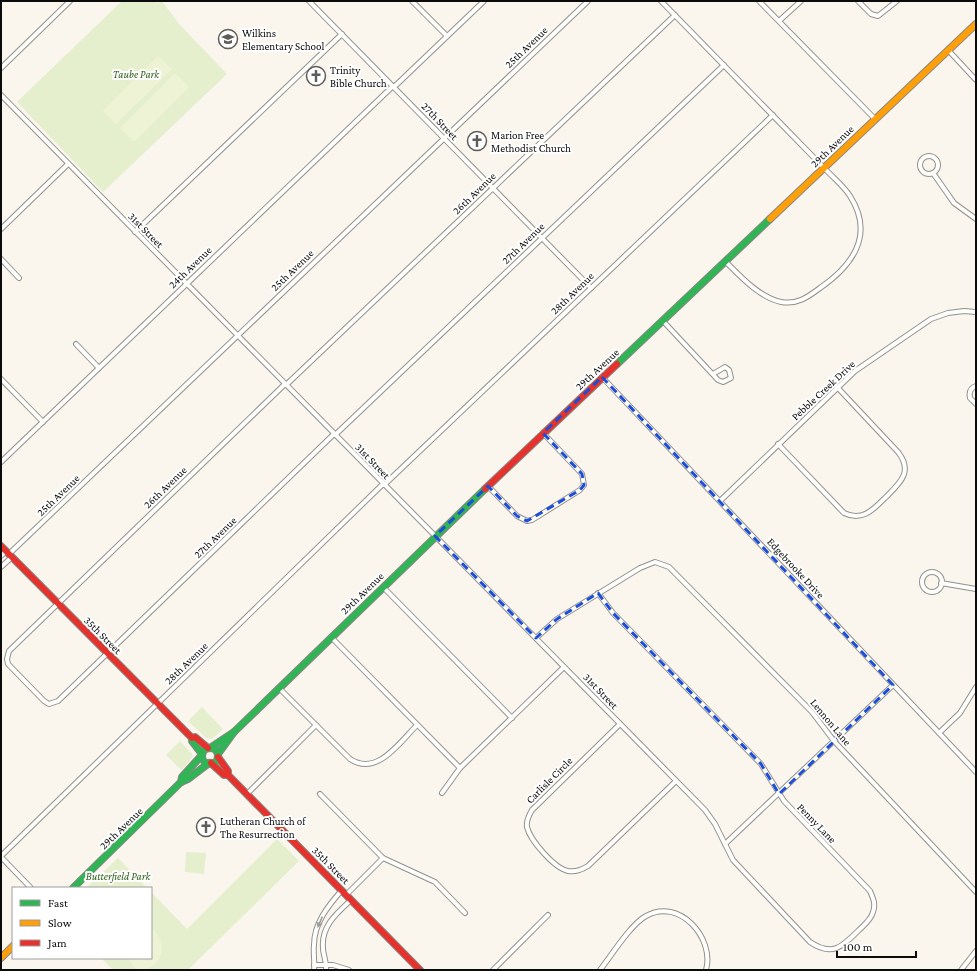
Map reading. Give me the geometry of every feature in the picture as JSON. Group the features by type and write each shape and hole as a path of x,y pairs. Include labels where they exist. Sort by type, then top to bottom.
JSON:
{"street":[{"path":"1,68 70,1"},
{"name":"27th Street","path":"309,1 590,288"},
{"path":"412,1 447,36"},
{"name":"24th Avenue","path":"1,462 186,283 484,1"},
{"name":"25th Avenue","path":"9,554 588,1"},
{"path":"661,1 824,167 849,195 857,210 860,228 858,246 851,261 841,273 805,299 788,303 771,299 749,284 725,261"},
{"path":"760,1 875,119"},
{"path":"779,21 801,1"},
{"path":"858,1 871,14 878,16 897,1"},
{"name":"26th Avenue","path":"108,654 58,701 48,704 8,664 7,655 286,384 675,15"},
{"name":"29th Avenue","path":"218,755 234,732 331,637 543,433 976,24"},
{"path":"135,232 342,34"},
{"path":"949,51 976,80"},
{"name":"27th Avenue","path":"108,654 335,434 724,65"},
{"name":"31st Street","path":"1,95 711,817 725,844"},
{"name":"28th Avenue","path":"1,857 157,703 384,484 773,115"},
{"path":"931,157 936,160 937,168 933,173 928,174 923,172 920,167 923,159 931,157"},
{"path":"1,229 68,164"},
{"path":"933,173 954,203 976,219"},
{"path":"1,259 19,278"},
{"name":"Pebble Creek Drive","path":"720,501 855,371 931,319 948,313 964,311 976,312"},
{"path":"663,321 713,374 723,382 731,378 730,370 725,367 713,374"},
{"path":"76,344 99,368"},
{"name":"Edgebrooke Drive","path":"602,377 976,772"},
{"path":"1,379 43,422"},
{"path":"976,386 969,394 970,398 976,404"},
{"path":"778,444 844,513 859,516 870,512 901,482 905,471 904,462 898,452 837,387"},
{"path":"488,486 517,516 527,521 532,520 580,490 584,485 582,474 543,433"},
{"name":"35th Street","path":"1,546 192,738 192,741 202,754"},
{"path":"1,556 9,554"},
{"path":"1,568 9,554"},
{"name":"Lennon Lane","path":"598,593 648,564 655,562 669,567 812,712 834,741 976,892"},
{"path":"932,572 940,577 942,583 939,589 930,592 924,588 922,582 924,576 932,572"},
{"path":"942,583 976,589"},
{"path":"383,587 512,718"},
{"path":"536,638 557,619 598,593"},
{"name":"Penny Lane","path":"598,593 613,613 761,764 779,794 870,891 874,901 874,911 868,921 844,945 828,950 819,948 810,942 738,866 725,844"},
{"path":"331,637 460,768"},
{"path":"442,793 460,768 564,667"},
{"path":"725,844 893,685"},
{"path":"279,688 350,759 361,765 368,765 382,759 417,725"},
{"path":"939,733 960,713 976,688"},
{"name":"Carlisle Circle","path":"620,724 532,810 528,817 527,826 529,835 557,866 567,871 578,871 588,866 676,781"},
{"path":"247,794 316,725"},
{"name":"29th Avenue","path":"209,748 234,732"},
{"name":"35th Street","path":"192,738 195,738 209,748"},
{"path":"209,748 215,749 218,755 210,763 203,760 202,754 209,748"},
{"name":"29th Avenue","path":"181,782 182,777 202,754"},
{"name":"35th Street","path":"218,755 228,771 228,775"},
{"name":"29th Avenue","path":"74,887 181,782 186,781 198,770 210,763"},
{"name":"35th Street","path":"210,763 224,774 228,775 420,970"},
{"path":"320,794 383,858 435,882 465,913"},
{"path":"1,857 30,887"},
{"path":"326,968 322,947 326,930 333,917 383,858"},
{"path":"342,890 320,919 314,943 314,968 340,966 349,970"},
{"path":"600,970 638,922 656,912 667,911 686,919 703,938 708,950 706,970"},
{"path":"493,970 548,915"},
{"path":"1,958 12,947"},
{"path":"961,970 976,951"}],"highlighted area":[{"path":"602,377 893,685 779,794 761,764 613,613 598,593 557,619 536,638 435,536 488,486 517,516 527,521 580,490 584,485 582,474 543,433"}],"green space":[{"name":"Taube Park","path":"122,1 156,1 157,3 162,1 179,24 227,74 103,192 17,102"},
{"path":"158,56 172,69 116,124 103,111"},
{"path":"175,73 189,87 134,142 120,128"},
{"path":"202,707 223,729 212,739 206,738 188,721"},
{"path":"180,741 193,755 189,762 181,770 166,755"},
{"name":"Butterfield Park","path":"277,839 299,861 188,970 113,970 102,959 152,959 152,893 187,929"},
{"path":"186,852 206,853 204,874 185,872"},
{"name":"Butterfield Park","path":"118,858 146,887 87,887"},
{"path":"152,928 160,941 162,948 161,955 158,961 152,966 145,969 136,970 129,959 152,959"}],"traffic: fast":[{"path":"617,364 770,219"},
{"path":"210,748 234,732 485,489"},
{"path":"218,754 234,732"},
{"path":"192,738 192,741 202,754"},
{"path":"210,748 217,753 218,756 213,763 210,764 203,759 202,756 207,749 210,748"},
{"path":"181,782 182,777 202,755"},
{"path":"74,887 181,782 188,779 209,763"}],"traffic: slow":[{"path":"770,219 976,24"},
{"path":"1,958 12,947"}],"traffic: jam":[{"path":"485,489 617,364"},
{"path":"1,546 192,738 195,737 208,748"},
{"path":"218,757 228,771 228,775"},
{"path":"211,763 224,775 228,775 420,970"}],"place":[{"name":"Wilkins Elementary School","path":"228,39"},
{"name":"Trinity Bible Church","path":"316,76"},
{"name":"Marion Free Methodist Church","path":"477,141"},
{"name":"Lutheran Church of The Resurrection","path":"206,827"}]}
